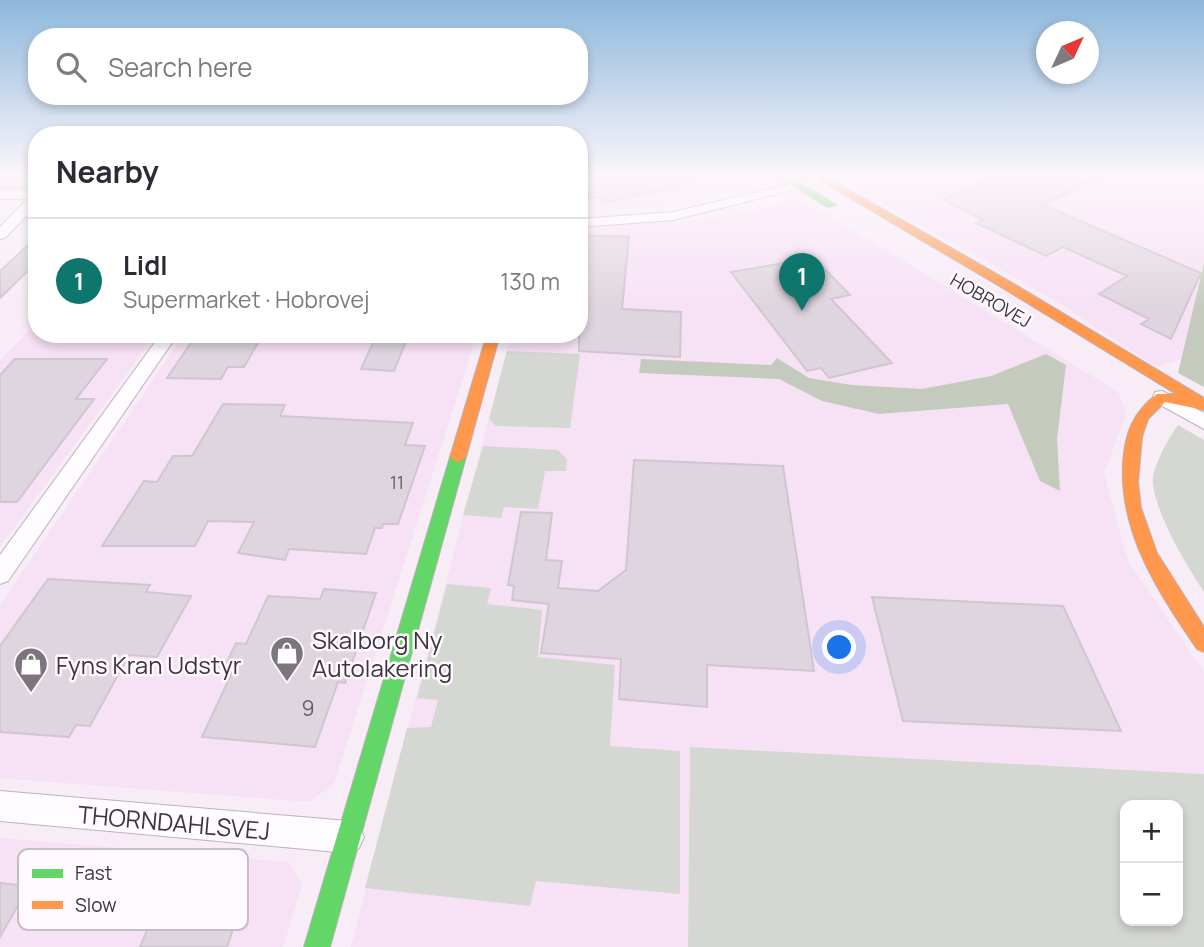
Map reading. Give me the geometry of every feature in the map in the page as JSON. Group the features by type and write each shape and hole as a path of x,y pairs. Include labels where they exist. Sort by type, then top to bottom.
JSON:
{"main road":[{"name":"HOBROVEJ","path":"879,219 1004,284 1204,405"},
{"path":"317,947 491,343"},
{"path":"1114,370 1162,397 1204,405"},
{"path":"1162,397 1140,415 1128,463 1128,485 1135,523 1149,557 1204,643"}],"street":[{"path":"0,235 15,219"},
{"path":"588,222 630,219"},
{"path":"0,574 164,343"},
{"path":"1162,397 1204,422"},
{"name":"THORNDAHLSVEJ","path":"0,806 348,837"}],"shaded area":[{"path":"706,219 836,219 1118,392 1127,413 1104,473 1128,561 1204,672 1204,774 690,747 688,947 351,947 509,343 588,343 588,227 669,222 671,225"},
{"path":"911,219 1204,219 1204,263 1182,359 1156,367 1053,299"},
{"path":"1204,263 1204,387 1178,373"},
{"path":"28,331 28,343 149,343 0,547 0,361"},
{"path":"178,343 474,343 334,784 309,802 0,778 0,605"},
{"path":"507,351 580,354 570,428 496,426 489,419"},
{"path":"1046,354 1066,365 1057,439 1060,491 1040,481 1008,404 879,414 822,401 779,379 639,373 641,359 771,365 777,358 809,378 852,385 922,389 991,376"},
{"path":"1178,425 1204,440 1204,592 1166,525 1153,484 1158,462"},
{"path":"483,446 558,450 567,459 566,471 545,471 538,509 504,507 501,518 463,515"},
{"path":"447,584 491,588 487,604 542,610 538,657 615,665 610,746 680,751 680,894 536,881 530,906 365,888 407,728 431,727 438,700 417,698"},
{"path":"690,747 1204,774 1204,947 688,947"},
{"path":"0,838 132,849 18,849 18,930 248,930 248,859 289,862 302,885 283,947 0,947"}],"building":[{"path":"1076,219 1201,273 1171,339 1141,324 1149,319 1099,294 1127,276 1063,247 1046,256 976,223 984,220"},
{"path":"588,235 629,237 622,309 681,312 680,357 579,351 579,343 588,343"},
{"path":"28,245 28,271 0,298 0,271"},
{"path":"814,258 850,295 831,299 892,363 829,378 821,368 807,371 731,272"},
{"path":"191,343 258,343 244,367 228,367 221,379 167,378"},
{"path":"373,343 405,343 394,371 361,369"},
{"path":"15,359 107,359 76,399 94,399 17,502 0,502 0,375"},
{"path":"223,404 285,405 280,416 413,423 405,445 425,446 398,524 383,524 382,528 375,528 366,554 289,549 285,560 238,553 254,522 208,521 195,546 102,546 144,481 157,482 173,456 192,456"},
{"path":"634,460 783,466 814,671 707,665 707,707 619,699 621,659 541,653 549,604 512,600 514,586 508,585 521,512 552,513 546,560 562,561 558,588 598,591 626,570"},
{"path":"48,579 150,585 146,592 191,596 157,657 129,655 90,726 76,725 69,737 0,732 0,646"},
{"path":"324,589 376,593 345,683 338,682 315,747 202,737 235,666 225,666 236,643 246,644 268,596 320,599"},
{"path":"872,597 1063,606 1121,731 903,721"},
{"path":"0,883 18,885 18,905 0,937"},
{"path":"147,930 233,930 227,947 140,947"}],"traffic: fast":[{"path":"317,947 458,457"}],"traffic: slow":[{"path":"893,219 1204,405"},
{"path":"458,457 491,343"},
{"path":"1196,402 1162,397 1142,416 1134,437 1130,482 1139,532 1149,556 1204,643"}],"place":[{"name":"Lidl","path":"802,311"},
{"name":"Skalborg Ny Autolakering","path":"287,683"},
{"name":"Fyns Kran Udstyr","path":"31,694"}]}
